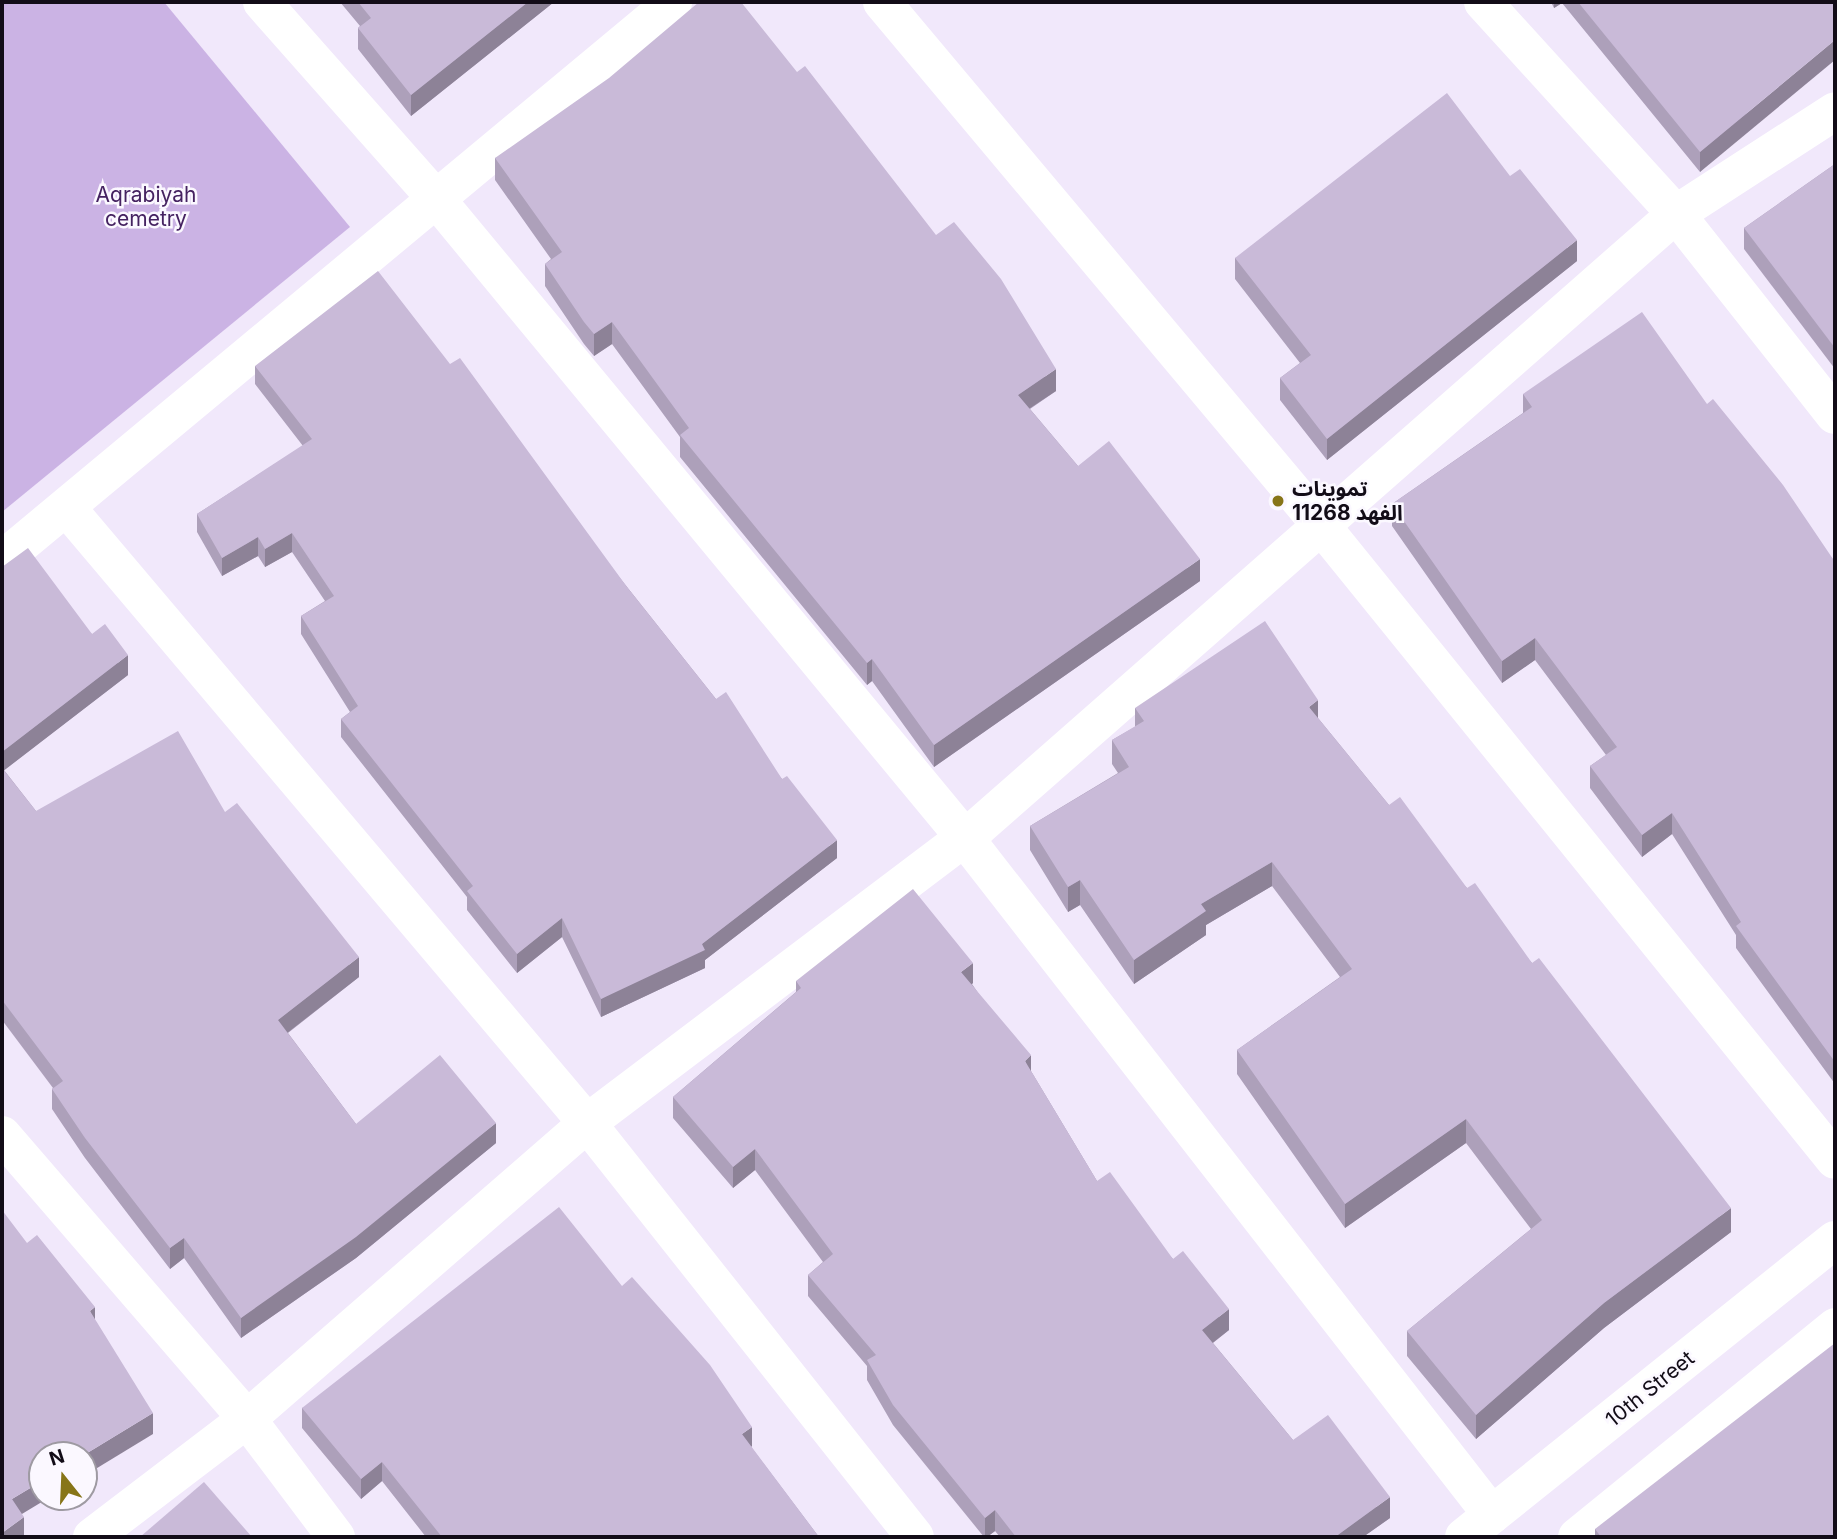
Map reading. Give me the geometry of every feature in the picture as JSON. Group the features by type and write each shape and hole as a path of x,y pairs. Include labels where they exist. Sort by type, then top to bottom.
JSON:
{"street":[{"path":"262,2 438,201 964,837 1478,1526"},
{"path":"2,560 438,201 673,2"},
{"path":"882,2 1320,524 1835,1160"},
{"path":"1483,2 1676,214 1835,415"},
{"path":"92,1537 247,1419 587,1123 964,837 1676,214 1835,111"},
{"path":"67,508 587,1123 915,1537"},
{"path":"2,1135 247,1419 337,1537"},
{"name":"10th Street","path":"1478,1526 1835,1240"},
{"path":"1577,1537 1835,1327"}],"green space":[{"name":"Aqrabiyah cemetry","path":"2,2 164,2 350,227 2,512"}],"building":[{"path":"358,2 528,2 411,95 358,28 371,18"},
{"path":"699,2 741,2 797,72 805,66 936,235 954,222 1001,279 1056,369 1018,395 1078,466 1109,441 1200,559 934,745 872,659 867,663 680,435 689,428 612,322 594,334 584,322 545,264 562,252 495,158 609,78"},
{"path":"1578,2 1835,2 1835,40 1700,152"},
{"path":"1447,93 1510,176 1520,169 1577,240 1327,439 1280,378 1311,355 1235,258"},
{"path":"1835,164 1835,348 1744,228"},
{"path":"378,271 450,364 460,358 627,587 716,699 726,692 782,779 787,776 837,840 702,944 705,950 601,999 562,918 517,954 467,891 473,886 341,719 358,706 301,616 334,596 292,533 265,549 258,537 222,558 197,514 312,439 255,366"},
{"path":"1642,312 1707,404 1713,399 1783,485 1835,562 1835,1062 1736,926 1741,922 1672,813 1642,835 1590,766 1617,747 1535,638 1502,661 1392,504 1532,407 1523,394"},
{"path":"28,548 92,634 105,624 128,655 2,752 2,567"},
{"path":"1265,621 1318,700 1309,707 1389,805 1400,797 1467,888 1475,883 1532,963 1539,958 1731,1208 1604,1303 1476,1415 1407,1331 1542,1220 1466,1119 1345,1204 1237,1050 1352,969 1272,862 1201,904 1206,911 1134,960 1080,880 1068,887 1030,826 1129,767 1112,740 1144,721 1135,708"},
{"path":"178,731 225,812 237,803 359,957 278,1020 356,1124 440,1055 496,1123 356,1237 241,1318 184,1238 170,1248 85,1138 52,1089 63,1081 2,1000 2,768 36,811"},
{"path":"913,889 973,963 961,972 1031,1055 1025,1061 1097,1181 1110,1172 1173,1259 1183,1251 1229,1309 1202,1330 1293,1440 1328,1415 1390,1497 1335,1537 1016,1537 995,1510 985,1518 893,1405 867,1360 876,1355 808,1275 833,1254 755,1149 733,1167 673,1097 801,988 796,981"},
{"path":"559,1207 622,1286 632,1277 710,1365 752,1427 742,1434 819,1537 442,1537 382,1462 361,1479 302,1408"},
{"path":"2,1210 27,1243 37,1235 95,1307 90,1311 153,1413 98,1446 98,1441 28,1441 28,1489 12,1499 24,1517 2,1533"},
{"path":"1835,1343 1835,1537 1601,1537 1595,1529"},
{"path":"204,1482 252,1537 140,1537"}],"place":[{"name":"تموينات الفهد 11268","path":"1278,501"}]}
